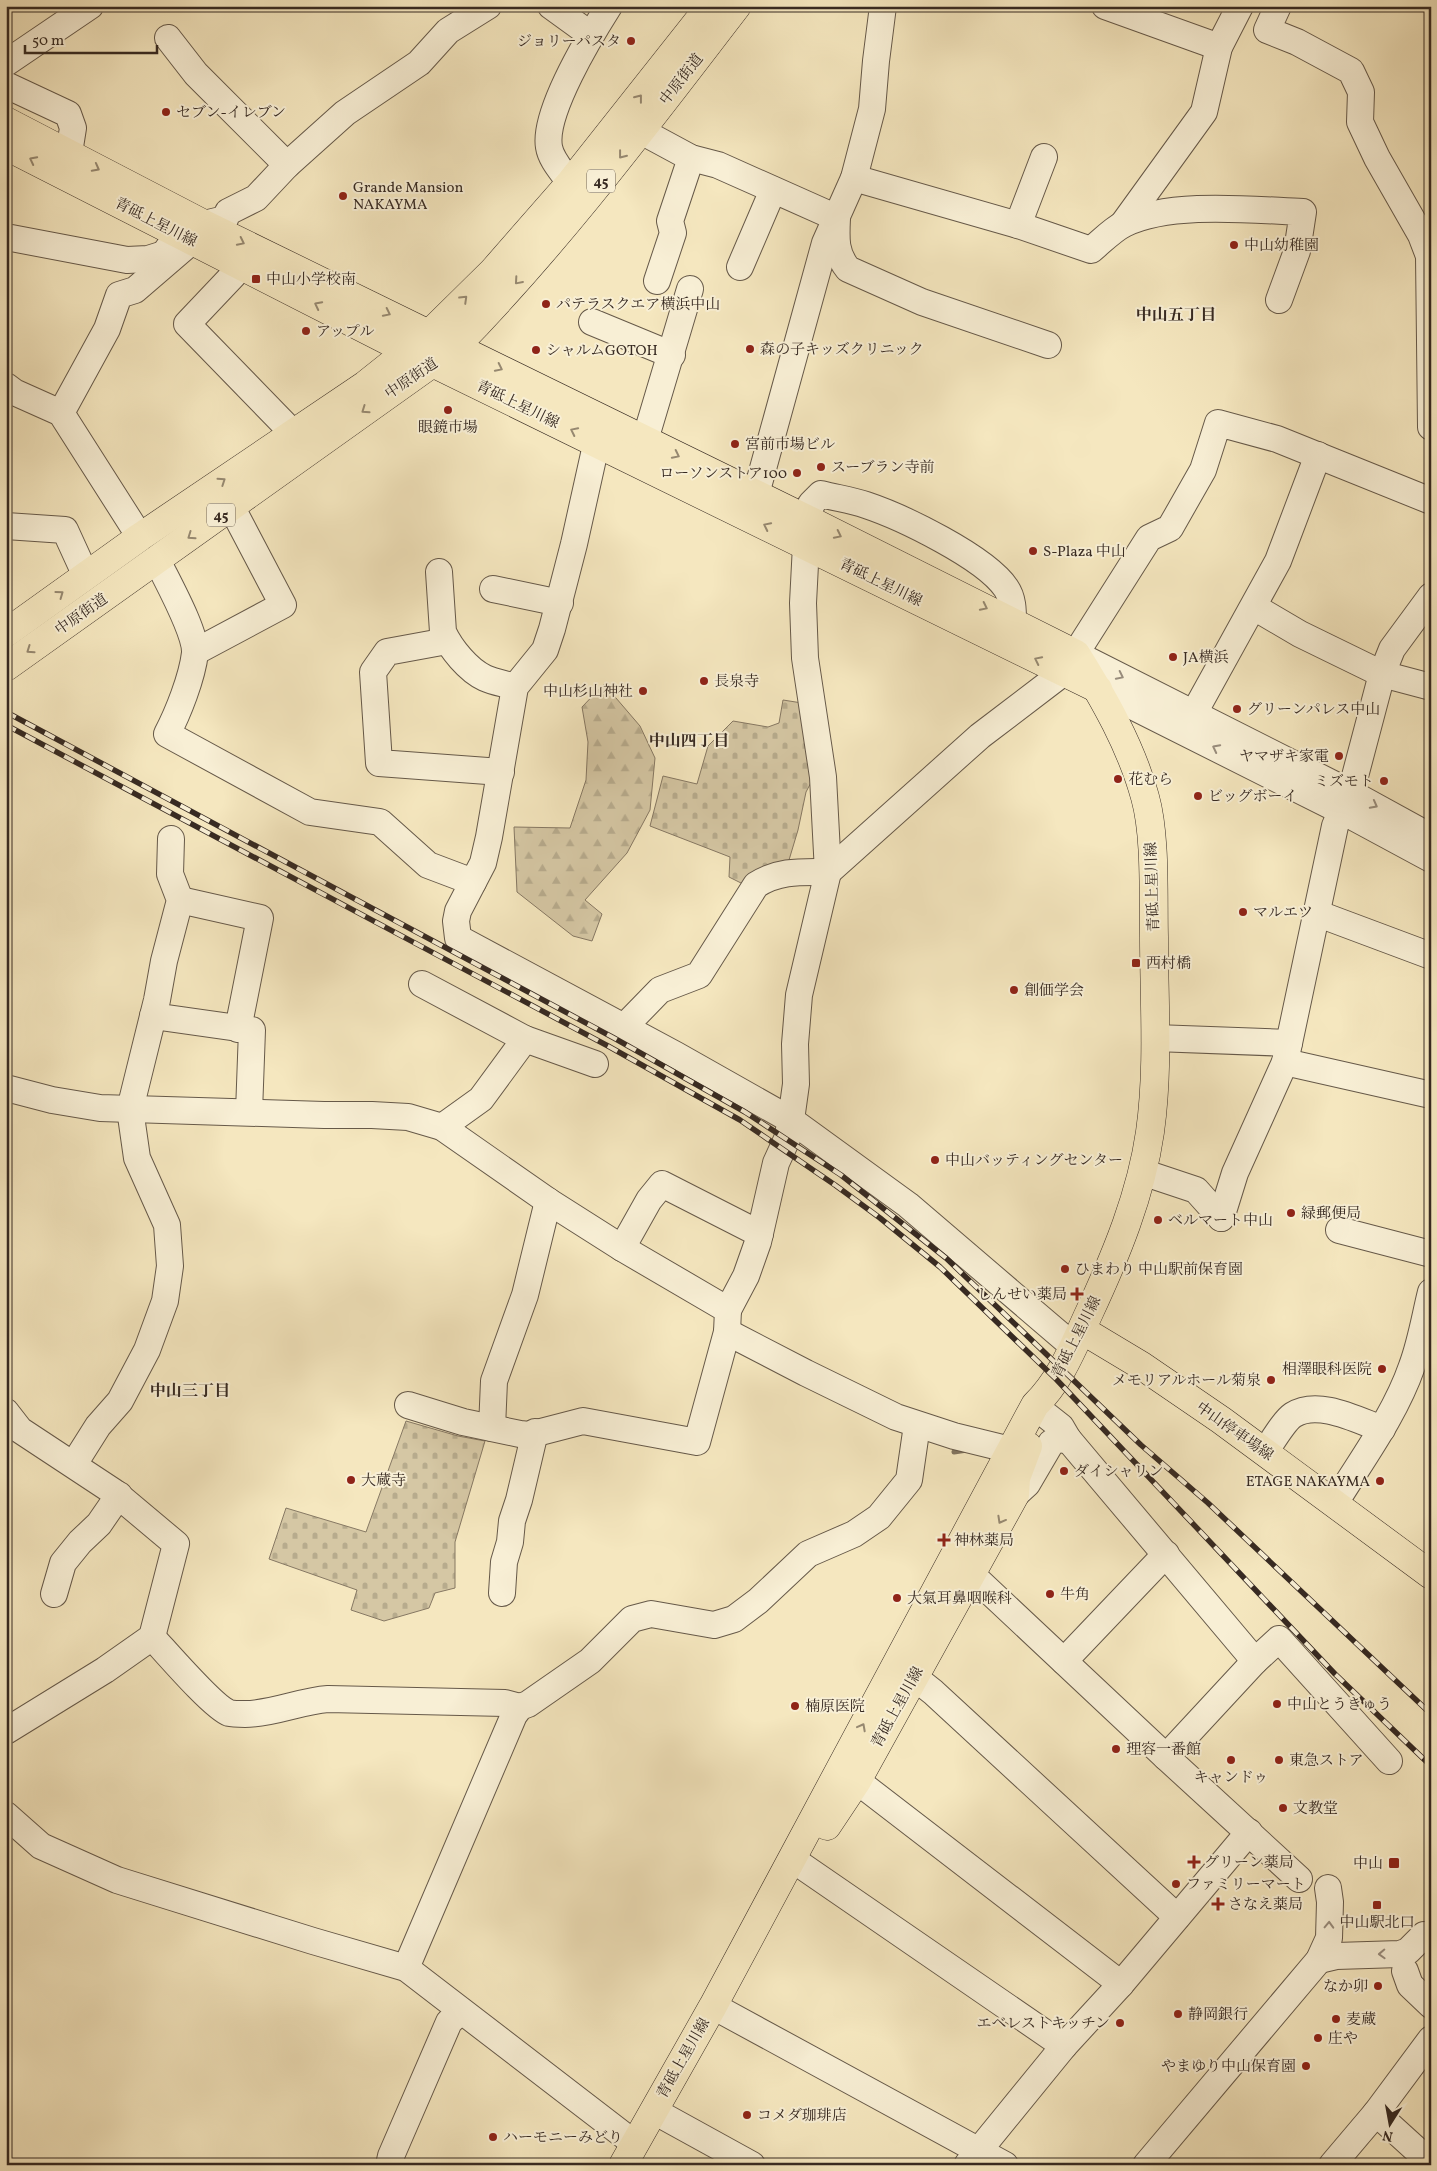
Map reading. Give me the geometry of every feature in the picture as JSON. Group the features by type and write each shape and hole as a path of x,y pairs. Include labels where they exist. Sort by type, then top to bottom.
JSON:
{"main road":[{"name":"中原街道","path":"6,633 140,537 365,385 429,334 493,271 570,183 710,6"},
{"name":"中原街道","path":"6,667 232,508 367,408 445,355 505,295 567,225 737,6"},
{"name":"青砥上星川線","path":"6,121 69,153 241,267 408,351 445,355 646,440 756,494 808,533 1070,663"},
{"name":"青砥上星川線","path":"6,146 192,233 429,334 445,355 599,444 1014,622 1070,663 1098,689 1134,763 1146,800 1151,844 1153,903 1154,1095 1150,1133 1142,1172 1115,1256 1120,1279 1086,1339 1045,1403 1035,1405 998,1448 963,1538 909,1638 901,1678 856,1781 797,1862 756,1925 713,2006 629,2154"},
{"name":"中山停車場線","path":"1086,1339 1150,1372 1265,1452 1431,1575"},
{"name":"青砥上星川線","path":"797,1862 827,1792 847,1754 971,1574 1014,1495 1016,1478 998,1448"}],"street":[{"path":"6,63 90,6"},
{"path":"6,237 127,260 148,259 164,254 192,233 225,219 228,212 256,198 287,165 345,113 419,63 448,31 488,6"},
{"path":"551,6 591,35"},
{"path":"570,183 549,148 548,129 565,86 608,6"},
{"path":"756,494 825,243 854,178 872,109 883,6"},
{"path":"1105,6 1137,11 1219,47"},
{"path":"854,178 1018,225 1091,250 1123,224 1204,112 1219,47 1240,6"},
{"path":"1278,6 1268,30 1297,42 1351,70 1361,92 1360,122 1377,158 1420,235 1429,256 1431,427"},
{"path":"168,38 196,74 287,165"},
{"path":"6,85 68,114 73,128 69,153"},
{"path":"641,131 690,158 718,165 837,218"},
{"path":"1018,225 1044,156"},
{"path":"657,281 673,233 670,221 690,158"},
{"path":"740,267 774,190"},
{"path":"1123,224 1154,214 1211,208 1303,212 1297,251 1279,300"},
{"path":"837,218 836,245 840,259 848,270 922,302 1048,346"},
{"path":"61,412 107,329 119,295 134,290 192,233"},
{"path":"241,267 187,324 293,433"},
{"path":"646,440 690,289"},
{"path":"592,322 672,354"},
{"path":"6,386 14,392 61,412 140,537"},
{"path":"624,1026 660,990 700,975 737,918 745,899 756,885 768,877 782,873 828,872 980,736 1070,663 1149,538 1170,528 1202,470 1218,423 1277,439 1318,454 1431,501"},
{"path":"599,444 594,454 560,603 545,650 515,687 487,846 483,863 457,916 458,938 624,1026 791,1120 1086,1339"},
{"path":"1194,713 1278,561 1318,454"},
{"path":"408,1405 463,1422 520,1434 583,1421 697,1442 728,1321 760,1234 776,1163 787,1138 796,1084 795,1044 799,995 828,872 824,777 805,658 803,603 812,504 821,494 866,505 924,531 976,560 1006,588 1013,604 1014,622"},
{"path":"195,652 283,606 232,508"},
{"path":"6,526 65,530 86,576"},
{"path":"157,560 191,632 195,652 180,708 167,734 310,812 380,822 428,865 473,882"},
{"path":"439,572 443,632 447,641 470,668 485,678 515,687"},
{"path":"493,589 560,603"},
{"path":"1142,1172 1196,1190 1221,1218 1235,1173 1287,1052 1335,826 1354,780 1382,674 1392,649 1431,596"},
{"path":"1254,607 1300,634 1382,674 1431,687"},
{"path":"447,641 387,652 373,672 379,762 501,772"},
{"path":"1070,663 1194,713 1344,801 1431,859"},
{"path":"1098,689 1344,801 1431,836"},
{"path":"74,1464 98,1426 120,1401 147,1350 165,1301 170,1266 167,1225 137,1158 130,1109 180,900 170,874 170,839"},
{"path":"180,900 260,918 238,1029"},
{"path":"1316,913 1431,956"},
{"path":"422,984 525,1039 594,1064"},
{"path":"153,1016 252,1030 250,1112"},
{"path":"1155,1038 1287,1052 1431,1095"},
{"path":"442,1127 481,1099 525,1039"},
{"path":"6,1088 52,1100 100,1108 381,1115 408,1118 442,1127 548,1201 622,1248 806,1373 917,1425 998,1448"},
{"path":"622,1248 649,1200 662,1184 760,1234"},
{"path":"492,1428 494,1381 525,1295 548,1201"},
{"path":"1339,1230 1431,1254"},
{"path":"1335,1503 1382,1429 1404,1387 1413,1365 1431,1292"},
{"path":"1045,1403 1068,1439 1255,1661"},
{"path":"1265,1452 1292,1416 1310,1410 1326,1410 1382,1429"},
{"path":"6,1412 20,1430 119,1495 176,1544 152,1637 105,1670 6,1731"},
{"path":"406,1968 514,1715 520,1707 528,1704 590,1661 632,1619 651,1614 714,1624 734,1619 758,1601 808,1554 854,1534 879,1517 909,1480 917,1425"},
{"path":"502,1594 504,1562 510,1542 512,1520 519,1500 535,1432"},
{"path":"1014,1495 1027,1484 1051,1443 1056,1440 1068,1439"},
{"path":"54,1594 63,1563 80,1542 99,1524 119,1495"},
{"path":"963,1538 971,1574 1166,1757 1299,1878"},
{"path":"1064,1661 1166,1554"},
{"path":"943,1576 971,1574"},
{"path":"152,1637 195,1683 229,1713 263,1712 311,1700 328,1699 505,1702 520,1707"},
{"path":"1166,1757 1255,1661 1279,1639 1389,1761"},
{"path":"901,1678 933,1692 1177,1917"},
{"path":"847,1754 856,1781 1120,1984"},
{"path":"827,1792 856,1781"},
{"path":"6,1815 41,1846 117,1880 313,1942 406,1968 462,2011 629,2154"},
{"path":"973,2158 1064,2046 1177,1917 1254,1837"},
{"path":"797,1862 1064,2046"},
{"path":"1146,2165 1319,1960 1329,1938 1328,1888"},
{"path":"1319,1960 1336,1956 1400,1954 1408,1951 1424,1936"},
{"path":"1405,1971 1410,1984 1431,2005"},
{"path":"713,2006 973,2158 1005,2165"},
{"path":"389,2165 391,2156 449,2022 462,2011"},
{"path":"1332,2165 1376,2114 1431,2039"},
{"path":"654,2111 741,2162"},
{"path":"1376,2114 1431,2163"}],"green space":[{"path":"604,684 640,726 655,758 650,810 627,853 585,900 602,914 592,941 573,936 517,892 514,827 570,828 586,780 588,742 582,707"},
{"path":"783,700 802,703 815,775 806,792 789,860 749,887 729,877 730,857 650,826 663,776 697,784 708,746 733,721 768,727 779,723"},
{"path":"406,1421 458,1436 485,1441 455,1542 455,1588 435,1593 429,1608 384,1621 351,1610 357,1590 269,1559 286,1508 366,1532"}],"waterway":[{"path":"954,1452 967,1450"}],"railway":[{"path":"6,712 614,1038 745,1112 841,1175 946,1258 1141,1445 1208,1503 1431,1714"},
{"path":"6,725 608,1046 740,1120 835,1185 880,1218 940,1267 1056,1379 1335,1674 1431,1766"}],"place":[{"name":"ジョリーパスタ","path":"631,41"},
{"name":"セブン-イレブン","path":"166,112"},
{"name":"Grande Mansion NAKAYMA","path":"343,196"},
{"name":"中山幼稚園","path":"1234,245"},
{"name":"中山小学校南","path":"256,279"},
{"name":"パテラスクエア横浜中山","path":"546,304"},
{"name":"アップル","path":"306,331"},
{"name":"森の子キッズクリニック","path":"750,349"},
{"name":"シャルムGOTOH","path":"536,350"},
{"name":"眼鏡市場","path":"448,410"},
{"name":"宮前市場ビル","path":"735,444"},
{"name":"スーブラン寺前","path":"821,467"},
{"name":"ローソンストア100","path":"797,473"},
{"name":"S-Plaza 中山","path":"1033,551"},
{"name":"JA横浜","path":"1173,657"},
{"name":"長泉寺","path":"704,681"},
{"name":"中山杉山神社","path":"643,691"},
{"name":"グリーンパレス中山","path":"1237,709"},
{"name":"ヤマザキ家電","path":"1339,756"},
{"name":"花むら","path":"1118,779"},
{"name":"ミズモト","path":"1384,781"},
{"name":"ビッグボーイ","path":"1198,796"},
{"name":"マルエツ","path":"1243,912"},
{"name":"西村橋","path":"1136,963"},
{"name":"創価学会","path":"1014,990"},
{"name":"中山バッティングセンター","path":"935,1160"},
{"name":"緑郵便局","path":"1291,1213"},
{"name":"ベルマート中山","path":"1158,1220"},
{"name":"ひまわり 中山駅前保育園","path":"1065,1269"},
{"name":"しんせい薬局","path":"1077,1294"},
{"name":"相澤眼科医院","path":"1382,1369"},
{"name":"メモリアルホール菊泉","path":"1271,1380"},
{"name":"ダイシャリン","path":"1064,1471"},
{"name":"大蔵寺","path":"351,1480"},
{"name":"ETAGE NAKAYMA","path":"1380,1481"},
{"name":"神林薬局","path":"944,1540"},
{"name":"牛角","path":"1050,1594"},
{"name":"大氣耳鼻咽喉科","path":"897,1598"},
{"name":"中山とうきゅう","path":"1277,1704"},
{"name":"楠原医院","path":"795,1706"},
{"name":"理容一番館","path":"1116,1749"},
{"name":"キャンドゥ","path":"1231,1760"},
{"name":"東急ストア","path":"1279,1760"},
{"name":"文教堂","path":"1283,1808"},
{"name":"グリーン薬局","path":"1194,1862"},
{"name":"中山","path":"1394,1863"},
{"name":"ファミリーマート","path":"1176,1884"},
{"name":"さなえ薬局","path":"1218,1904"},
{"name":"中山駅北口","path":"1377,1905"},
{"name":"なか卯","path":"1378,1986"},
{"name":"静岡銀行","path":"1178,2014"},
{"name":"麦蔵","path":"1336,2019"},
{"name":"エベレストキッチン","path":"1120,2023"},
{"name":"庄や","path":"1318,2038"},
{"name":"やまゆり中山保育園","path":"1306,2066"},
{"name":"コメダ珈琲店","path":"747,2115"},
{"name":"ハーモニーみどり","path":"493,2137"}],"district":[{"name":"中山五丁目","path":"1176,314"},
{"name":"中山四丁目","path":"689,740"},
{"name":"中山三丁目","path":"190,1390"}]}
